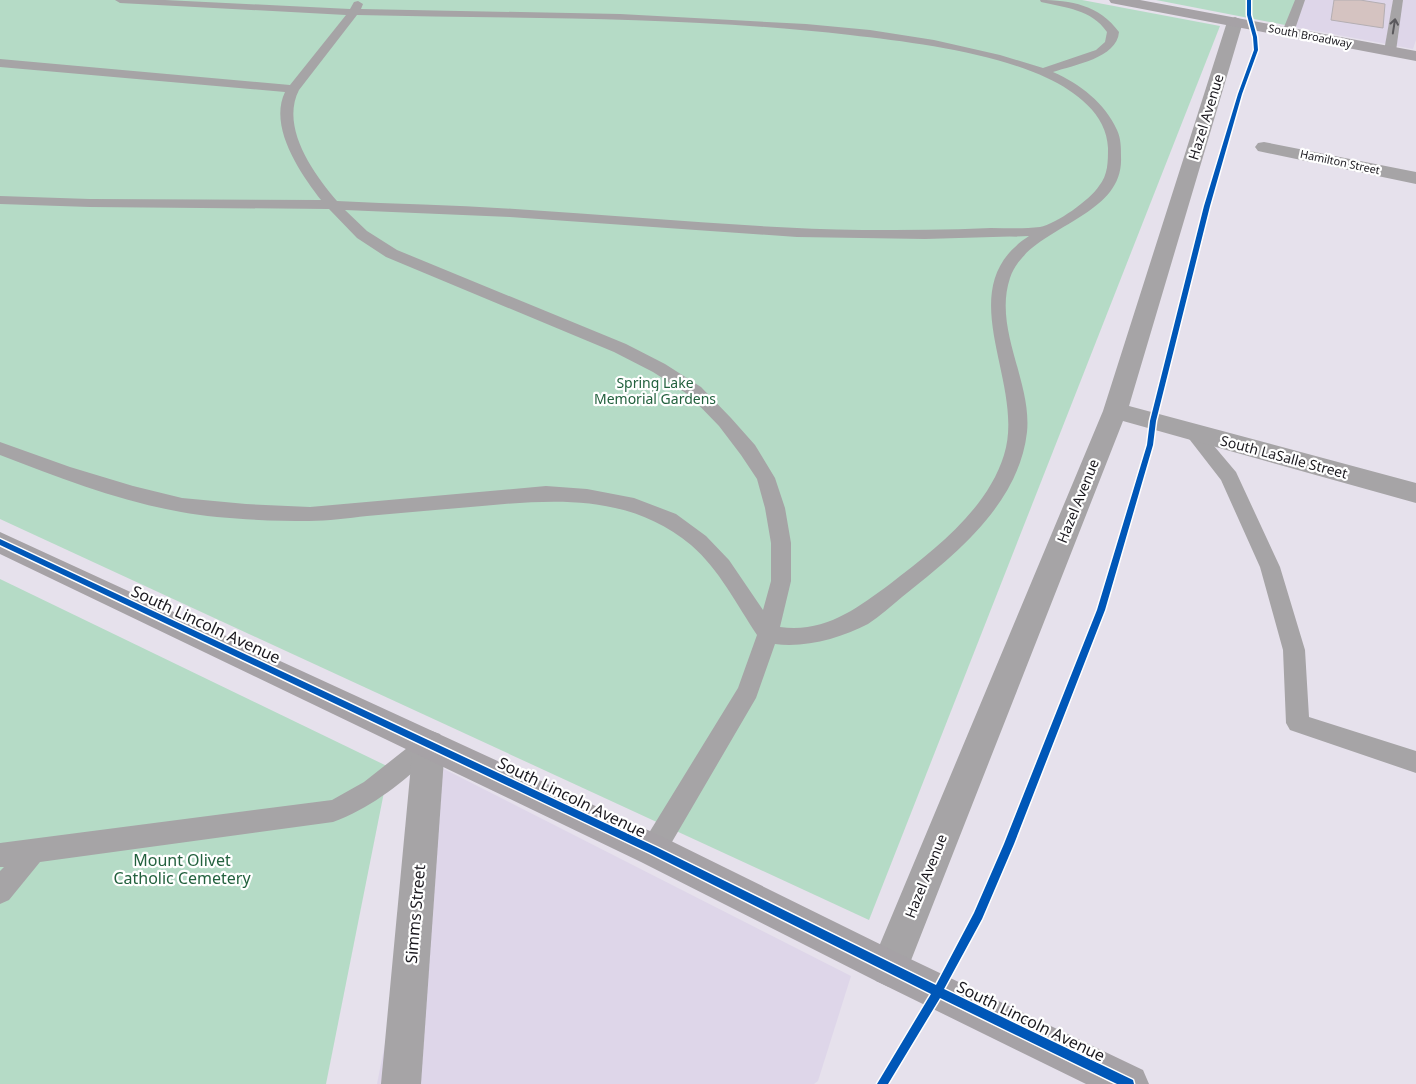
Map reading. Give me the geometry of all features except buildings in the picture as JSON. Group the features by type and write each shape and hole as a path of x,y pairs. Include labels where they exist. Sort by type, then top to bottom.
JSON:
{"street":[{"name":"South Broadway","path":"1117,0 1147,3 1235,22 1416,56"},
{"name":"Hazel Avenue","path":"889,968 1115,411 1235,22"},
{"name":"Hamilton Street","path":"1264,146 1416,178"},
{"name":"South LaSalle Street","path":"1115,411 1416,493"},
{"name":"South Lincoln Avenue","path":"0,542 653,850 889,968 1129,1084"},
{"name":"Simms Street","path":"401,1084 429,744"}],"lane":[{"path":"0,448 63,472 133,493 182,504 246,511 310,514 546,493 587,496 634,505 669,519 700,541 722,566 768,634 794,637 820,632 857,620 945,551 995,494 1012,463 1018,432 1018,403 999,316 998,291 1004,272 1016,254 1046,231 1077,214 1096,200 1108,186 1115,168 1115,146 1111,130 1090,100 1076,89 1042,72 1009,61 928,42 839,29 636,17 357,6 192,6 120,0"},
{"path":"1042,72 1100,52 1108,47 1113,40 1113,32 1101,16 1090,10 1045,0"},
{"path":"1288,32 1300,0"},
{"path":"1390,51 1398,0"},
{"path":"357,6 293,89 287,102 287,118 291,136 304,166 333,205 357,230 376,245 408,261 620,348 659,368 695,392 725,422 748,450 766,478 775,508 781,543 781,581 768,634 748,691 653,850"},
{"path":"0,63 293,89"},
{"path":"0,200 90,203 276,203 333,205 510,213 797,233 925,235 1046,231"},
{"path":"1192,431 1229,477 1270,567 1294,650 1298,722 1416,762"},
{"path":"0,855 333,811 372,793 429,744"},
{"path":"0,891 33,851"}],"shaded area":[{"path":"1300,0 1416,0 1416,40 1413,49 1290,26"},
{"path":"440,767 851,976 818,1081 814,1084 377,1084"}],"green space":[{"name":"Spring Lake Memorial Gardens","path":"0,0 1082,0 1220,26 869,920 0,519"},
{"path":"1156,0 1300,0 1290,26"},
{"name":"Mount Olivet Catholic Cemetery","path":"0,579 389,767 326,1084 0,1084"}],"cycle path":[{"path":"882,1084 938,991 978,916 1009,844 1101,610 1150,445 1153,421 1207,206 1240,94 1256,50 1255,37 1249,15 1249,0"},
{"path":"0,542 653,850 889,968 1129,1084"}]}
